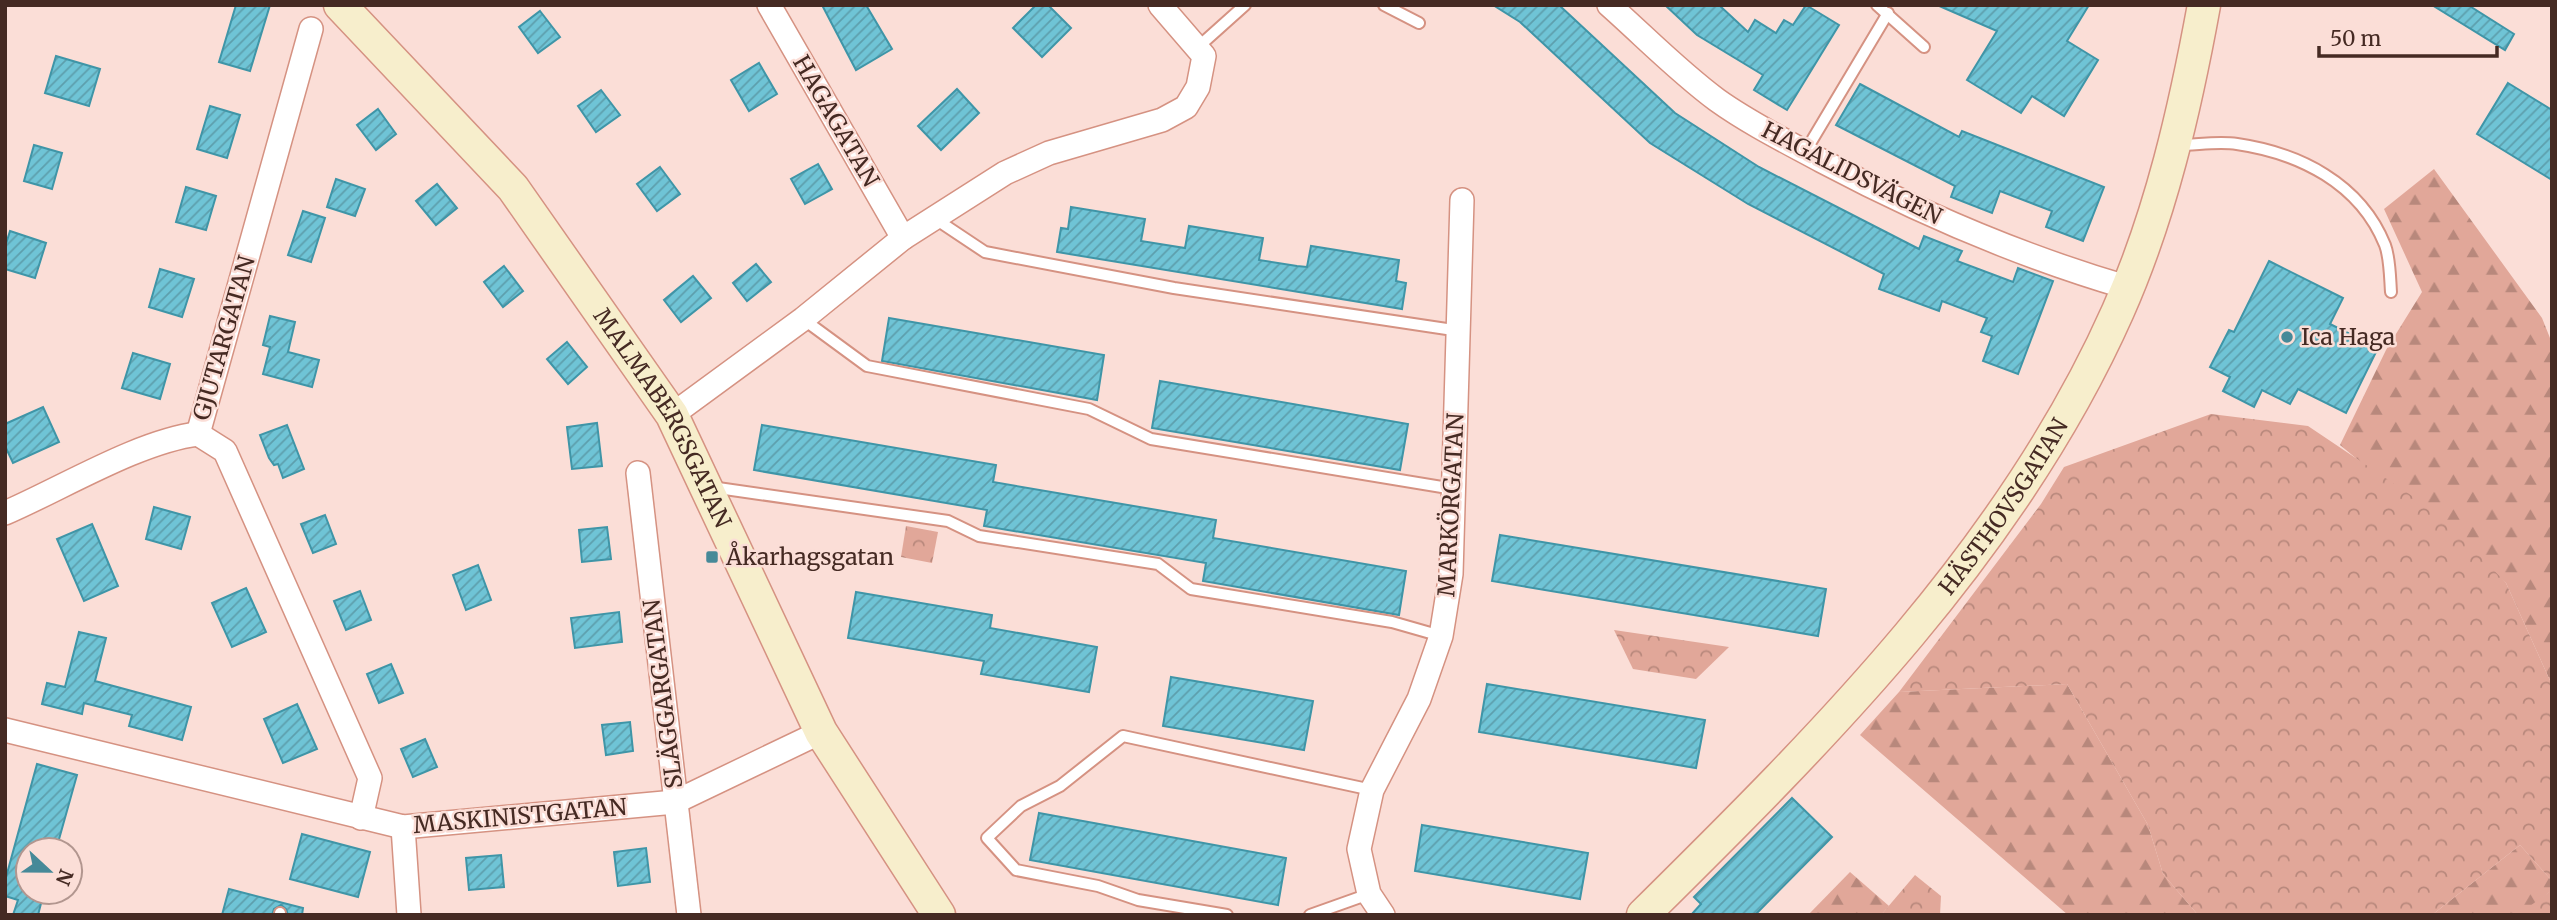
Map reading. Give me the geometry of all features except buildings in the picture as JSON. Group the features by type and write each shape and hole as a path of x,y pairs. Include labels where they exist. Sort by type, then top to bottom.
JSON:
{"main road":[{"name":"MALMABERGSGATAN","path":"340,5 472,141 513,188 672,415 821,732 939,915"},
{"name":"HÄSTHOVSGATAN","path":"1643,915 1760,799 1911,634 1988,531 2046,446 2119,309 2152,220 2175,145 2204,5"}],"street":[{"name":"HAGAGATAN","path":"769,5 903,238"},
{"path":"672,415 803,319 903,238 1005,173 1049,153 1162,120 1186,107 1198,87 1203,56 1160,5"},
{"name":"HAGALIDSVÄGEN","path":"1609,5 1717,100 1805,152 1891,197 1962,229 2057,267 2126,287"},
{"name":"GJUTARGATAN","path":"310,29 198,434 225,451 366,767 370,778 361,818"},
{"name":"MARKÖRGATAN","path":"1383,915 1369,894 1359,849 1372,790 1419,699 1441,636 1451,574 1462,200"},
{"path":"5,513 148,447 174,437 198,434"},
{"name":"SLÄGGARGATAN","path":"638,472 689,915"},
{"name":"MASKINISTGATAN","path":"5,730 403,827 675,802 821,732"},
{"path":"403,827 409,915"}],"lane":[{"path":"1196,47 1245,5"},
{"path":"1384,5 1419,23"},
{"path":"1877,5 1924,47"},
{"path":"1805,152 1888,13"},
{"path":"2175,145 2234,144 2286,154 2326,173 2363,207 2385,246 2392,292"},
{"path":"934,218 985,252 1174,288 1460,331"},
{"path":"803,319 867,366 1089,409 1151,439 1454,489"},
{"path":"705,486 947,521 979,536 1158,564 1191,589 1392,622 1441,636"},
{"path":"1227,915 1138,900 1098,886 1016,870 987,838 1021,806 1060,786 1123,736 1372,790"},
{"path":"1310,915 1369,894"}],"green space":[{"path":"2434,169 2542,318 2552,343 2552,685 2506,583 2340,445 2386,350 2422,292 2384,209"},
{"path":"2211,414 2308,426 2442,516 2506,583 2552,685 2552,881 2520,845 2432,915 2198,915 2163,874 2148,825 2067,684 1899,692 2041,504 2064,467"},
{"path":"906,526 938,532 932,563 901,557"},
{"path":"1614,630 1729,647 1696,679 1633,669"},
{"path":"2067,684 2148,825 2163,874 2198,915 2068,915 1860,735 1899,692"},
{"path":"2520,845 2552,881 2552,890 2522,915 2432,915"},
{"path":"1850,872 1889,906 1881,915 1808,915"},
{"path":"1915,875 1941,896 1940,915 1881,915"},
{"path":"2552,890 2552,915 2522,915 2523,911"}],"place":[{"name":"Ica Haga","path":"2287,337"},
{"name":"Åkarhagsgatan","path":"712,557"}]}
